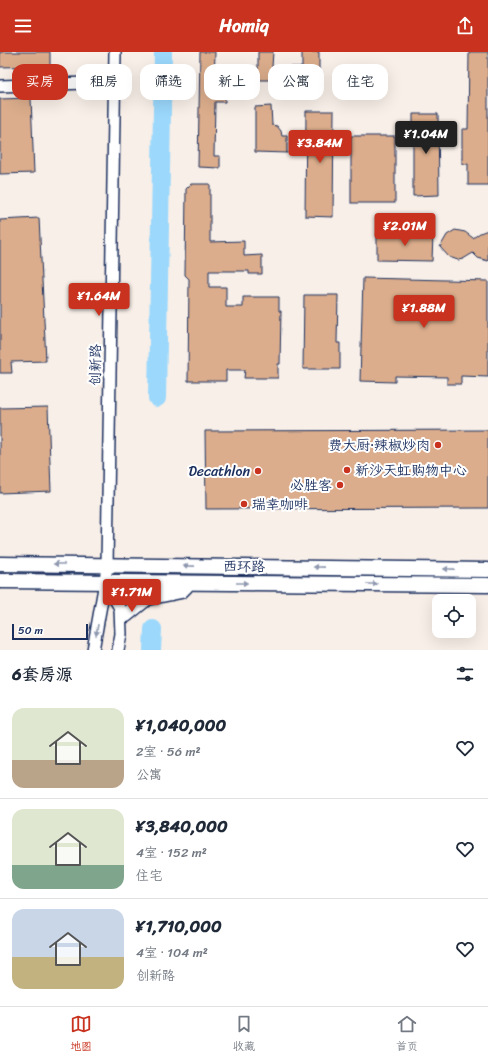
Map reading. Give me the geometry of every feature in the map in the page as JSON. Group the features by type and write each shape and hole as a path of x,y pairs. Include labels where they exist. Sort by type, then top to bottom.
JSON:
{"main road":[{"name":"西环路","path":"0,564 488,570"},
{"name":"西环路","path":"0,582 488,585"},
{"path":"126,615 147,598 182,591 188,583"}],"street":[{"name":"创新路","path":"115,52 115,64"},
{"path":"0,86 76,83"},
{"name":"创新路","path":"93,650 105,582 106,565 115,100"},
{"path":"105,582 120,608 122,634 118,650"}],"building":[{"path":"0,52 50,52 50,64 12,64 12,67 0,67"},
{"path":"200,52 215,52 215,64 204,64 204,100 225,100 225,102 215,102 214,156 220,156 220,168 198,167"},
{"path":"258,52 273,52 272,64 268,64 268,80 260,80 260,64 258,64"},
{"path":"302,52 319,52 319,64 302,64"},
{"path":"469,52 488,52 488,185 468,185 468,164 462,164 462,129 468,129"},
{"path":"0,99 31,100 34,173 0,174"},
{"path":"271,106 272,125 277,126 281,131 282,136 287,136 287,153 255,152 255,107"},
{"path":"306,111 334,111 333,217 305,216"},
{"path":"413,114 438,114 439,195 413,196"},
{"path":"351,136 395,136 395,203 351,203"},
{"path":"191,184 210,184 210,242 244,241 244,256 262,255 262,274 249,274 249,271 209,271 209,287 226,287 226,307 243,307 243,297 279,297 279,311 281,311 280,364 278,364 278,378 244,378 245,370 226,370 226,381 188,381 189,279 185,275 186,189"},
{"path":"39,218 46,361 11,362 12,373 0,373 0,220"},
{"path":"455,230 465,232 473,238 488,230 488,261 478,258 473,253 463,259 458,260 449,257 440,247 447,235"},
{"path":"377,233 433,234 432,261 377,260"},
{"path":"363,278 488,281 488,377 461,376 461,384 447,384 447,377 395,376 395,382 360,381"},
{"path":"304,295 338,295 337,343 340,343 340,369 303,369"},
{"path":"48,407 51,491 0,493 0,408"},
{"name":"新沙天虹购物中心","path":"488,430 488,508 206,509 205,431"}],"waterway":[{"path":"157,398 163,52"},
{"path":"152,650 153,629"}],"place":[{"name":"费大厨·辣椒炒肉","path":"438,445"},
{"name":"新沙天虹购物中心","path":"347,470"},
{"name":"Decathlon","path":"258,471"},
{"name":"必胜客","path":"340,485"},
{"name":"瑞幸咖啡","path":"244,504"}]}
